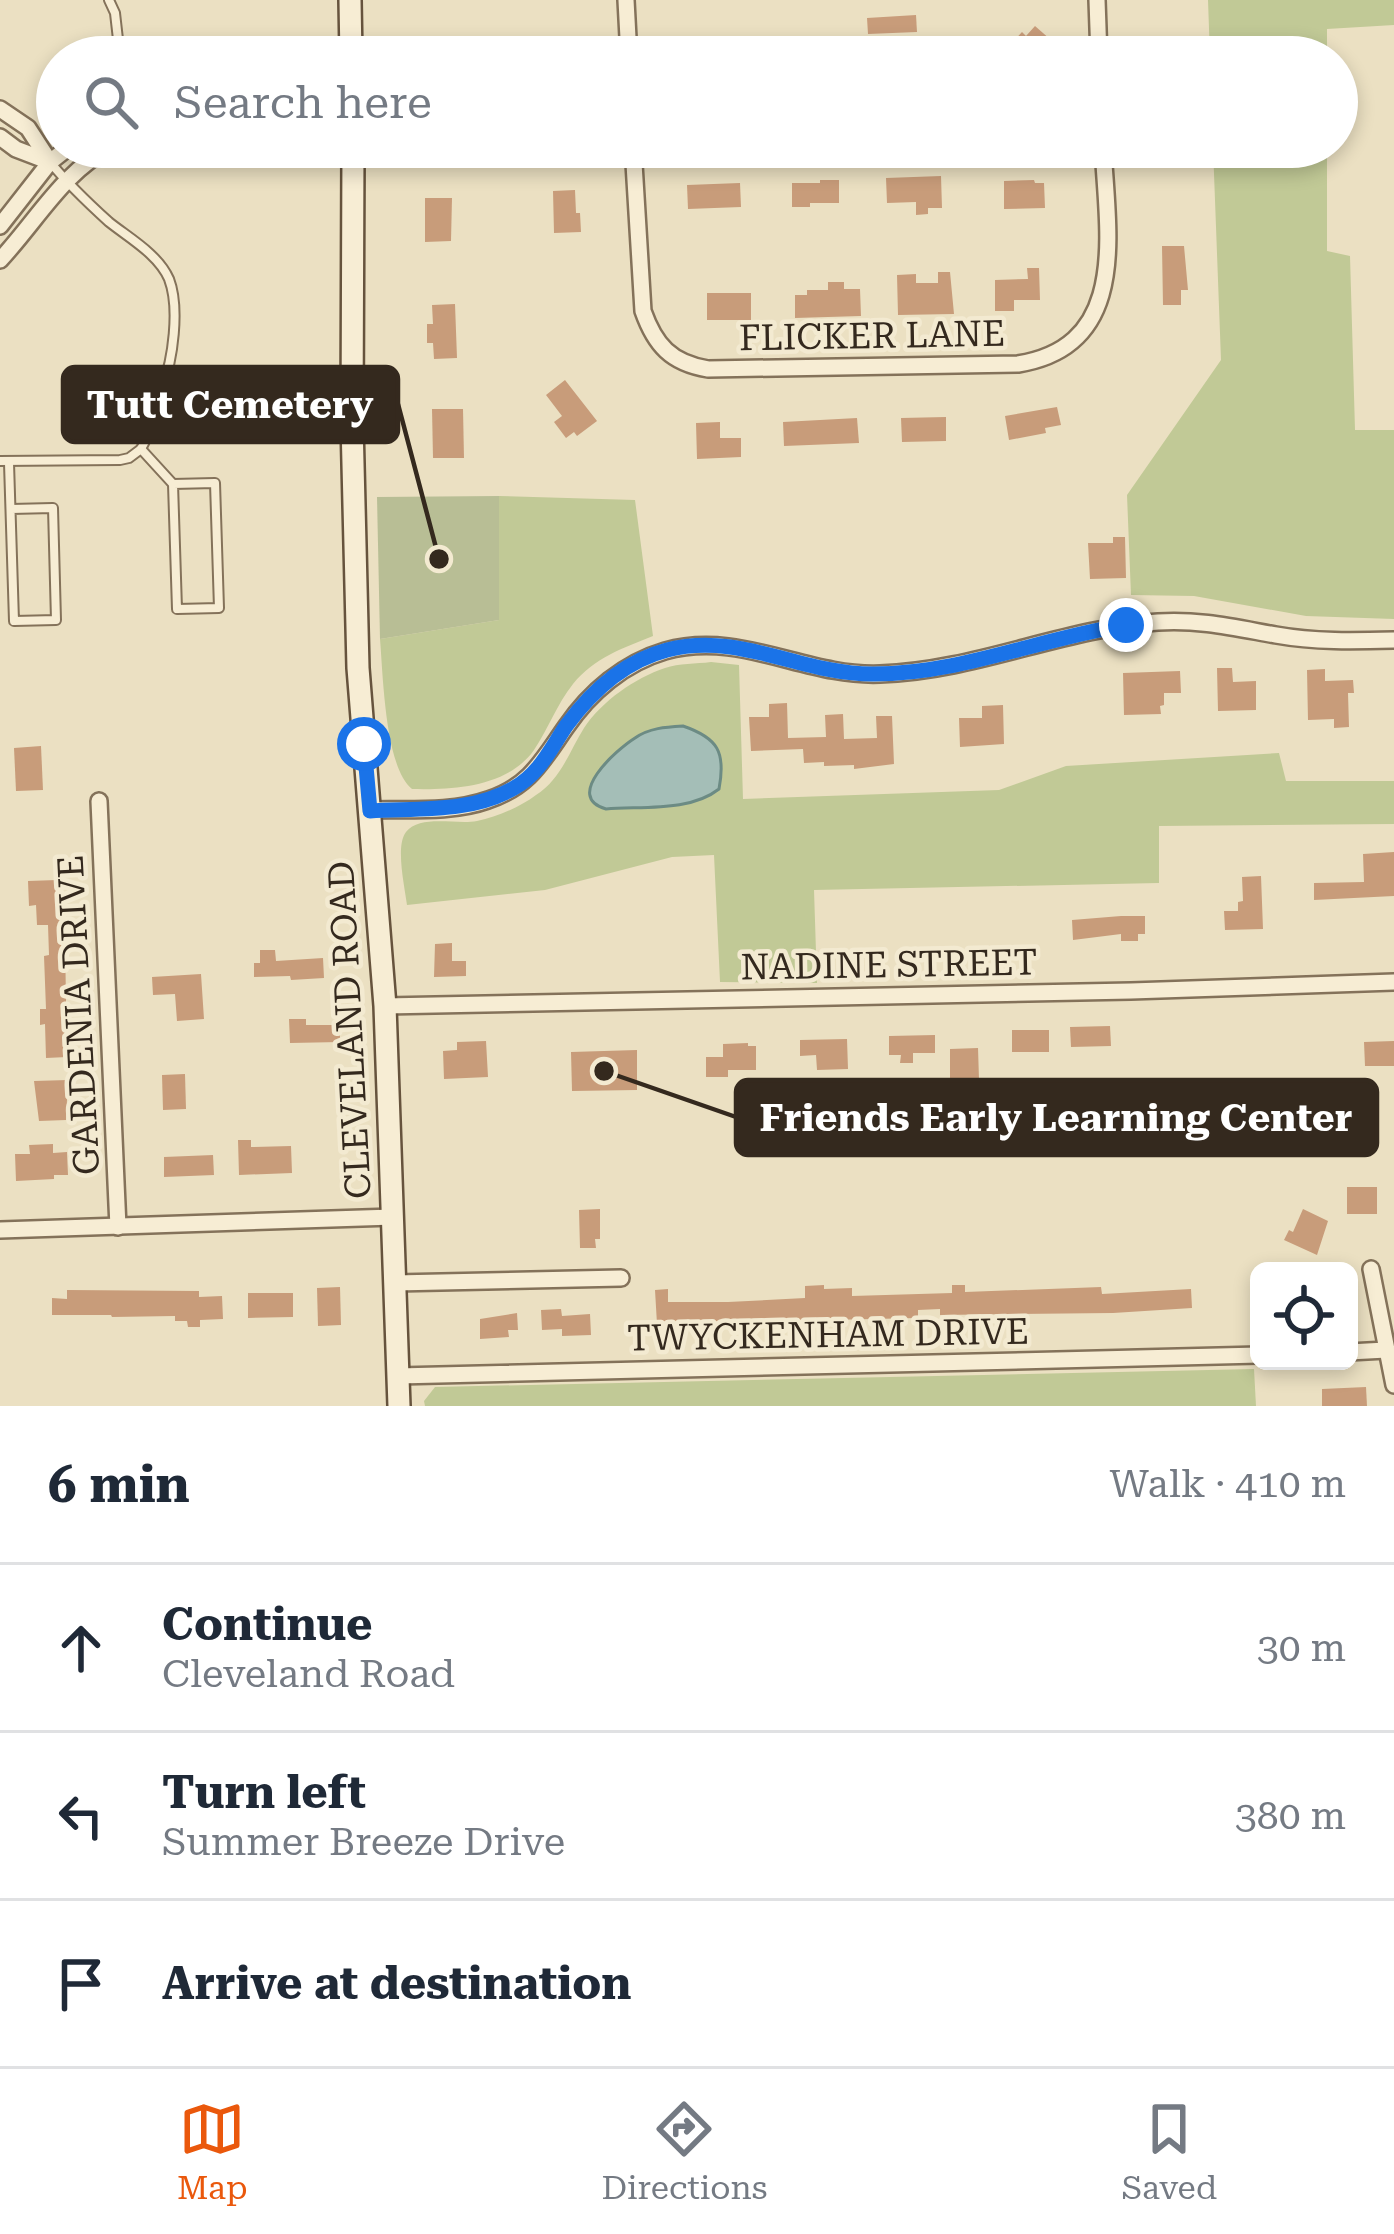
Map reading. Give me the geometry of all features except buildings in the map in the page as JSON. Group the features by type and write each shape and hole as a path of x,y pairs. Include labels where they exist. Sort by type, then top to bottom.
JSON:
{"main road":[{"path":"350,0 351,36"},
{"name":"CLEVELAND ROAD","path":"353,168 358,668 385,1006 399,1406"}],"street":[{"path":"626,0 628,36"},
{"path":"1097,0 1098,36"},
{"path":"0,109 28,128 36,140"},
{"path":"0,137 36,157"},
{"path":"0,226 45,168"},
{"path":"0,260 81,168"},
{"name":"FLICKER LANE","path":"634,168 640,290 649,328 662,349 684,364 708,370 1018,364 1045,358 1080,334 1094,314 1106,280 1103,168"},
{"path":"370,811 464,806 512,790 533,776 591,696 639,660 669,650 725,645 820,669 880,674 963,664 1087,631 1163,621 1233,626 1309,640 1394,640"},
{"name":"GARDENIA DRIVE","path":"99,801 118,1227"},
{"name":"NADINE STREET","path":"385,1006 1394,982"},
{"path":"0,1230 393,1216"},
{"path":"1371,1269 1394,1385"},
{"path":"395,1283 621,1278"},
{"path":"1358,1352 1386,1350"},
{"name":"TWYCKENHAM DRIVE","path":"398,1376 1250,1355"}],"lane":[{"path":"109,0 118,36"},
{"path":"11,509 53,508 56,620 14,621 11,509 4,462 120,460 141,449 172,359 169,278 149,253 108,221 55,168"},
{"path":"141,449 173,484 177,609 219,608 214,483 173,484"}],"green space":[{"path":"1208,0 1394,0 1394,25 1327,29 1327,36 1209,36"},
{"path":"1214,168 1327,168 1327,251 1350,256 1355,430 1394,430 1394,619 1306,616 1194,596 1131,595 1127,495 1221,360"},
{"path":"499,496 635,500 653,636 610,655 581,675 534,750 510,772 462,787 412,789 403,778 391,742 380,639 499,620"},
{"path":"499,496 499,620 380,639 377,497"},
{"path":"711,662 739,665 743,799 999,790 1066,766 1279,753 1286,781 1394,781 1394,824 1159,826 1159,883 814,890 817,983 720,982 714,855 672,857 545,890 407,905 401,847 412,827 477,821 523,804 552,781 591,718 620,692 665,668"},
{"path":"1250,1369 1254,1370 1256,1406 425,1406 435,1387"}],"water":[{"path":"683,726 717,748 719,789 694,801 665,806 606,809 594,803 591,784 616,752 646,732"}],"place":[{"name":"Tutt Cemetery","path":"439,559"},
{"name":"Friends Early Learning Center","path":"604,1071"}],"route":[{"path":"364,744 370,811 464,806 488,801 533,776 591,696 639,660 669,650 725,645 820,669 880,674 963,664 1126,625"}]}
